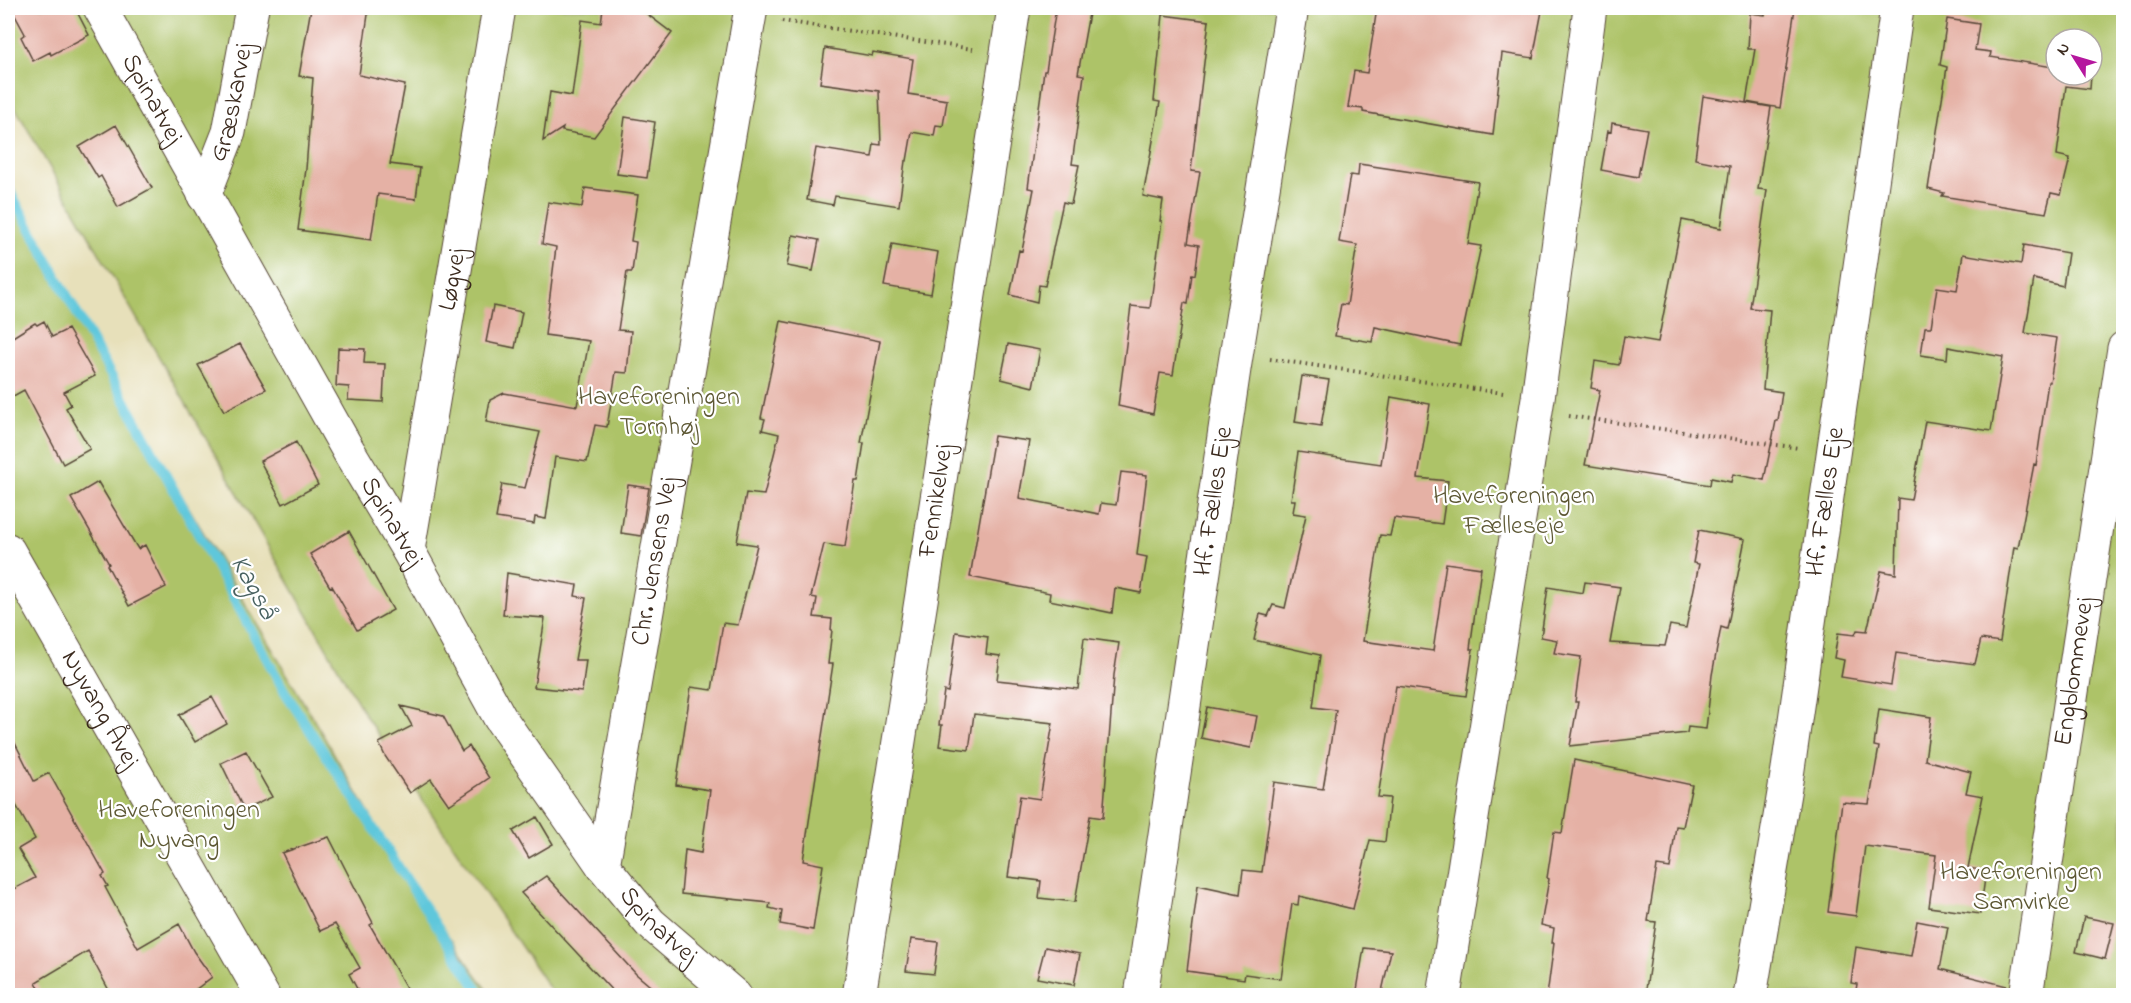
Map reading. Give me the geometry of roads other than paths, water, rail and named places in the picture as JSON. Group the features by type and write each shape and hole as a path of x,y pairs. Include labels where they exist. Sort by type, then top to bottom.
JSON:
{"lane":[{"name":"Spinatvej","path":"100,8 348,450 408,550 500,718 603,866 650,923 735,996"},
{"name":"Græskarvej","path":"204,195 230,132 252,8"},
{"name":"Løgvej","path":"408,550 500,8"},
{"name":"Fennikelvej","path":"859,996 1014,8"},
{"name":"Hf. Fælles Eje","path":"1141,996 1237,354 1292,8"},
{"path":"1444,996 1537,405 1590,8"},
{"name":"Hf. Fælles Eje","path":"1750,996 1788,769 1897,8"},
{"name":"Chr. Jensens Vej","path":"603,866 750,12"},
{"name":"Engblommevej","path":"2026,996 2124,348"},
{"name":"Nyvang Åvej","path":"8,550 262,996"}],"waterway":[{"name":"Kagså","path":"8,188 285,692 482,996"}],"park label":[{"name":"Haveforeningen Tornhøj","path":"659,412"},
{"name":"Haveforeningen Fælleseje","path":"1514,512"},
{"name":"Haveforeningen Nyvang","path":"179,826"},
{"name":"Haveforeningen Samvirke","path":"2021,888"}]}
